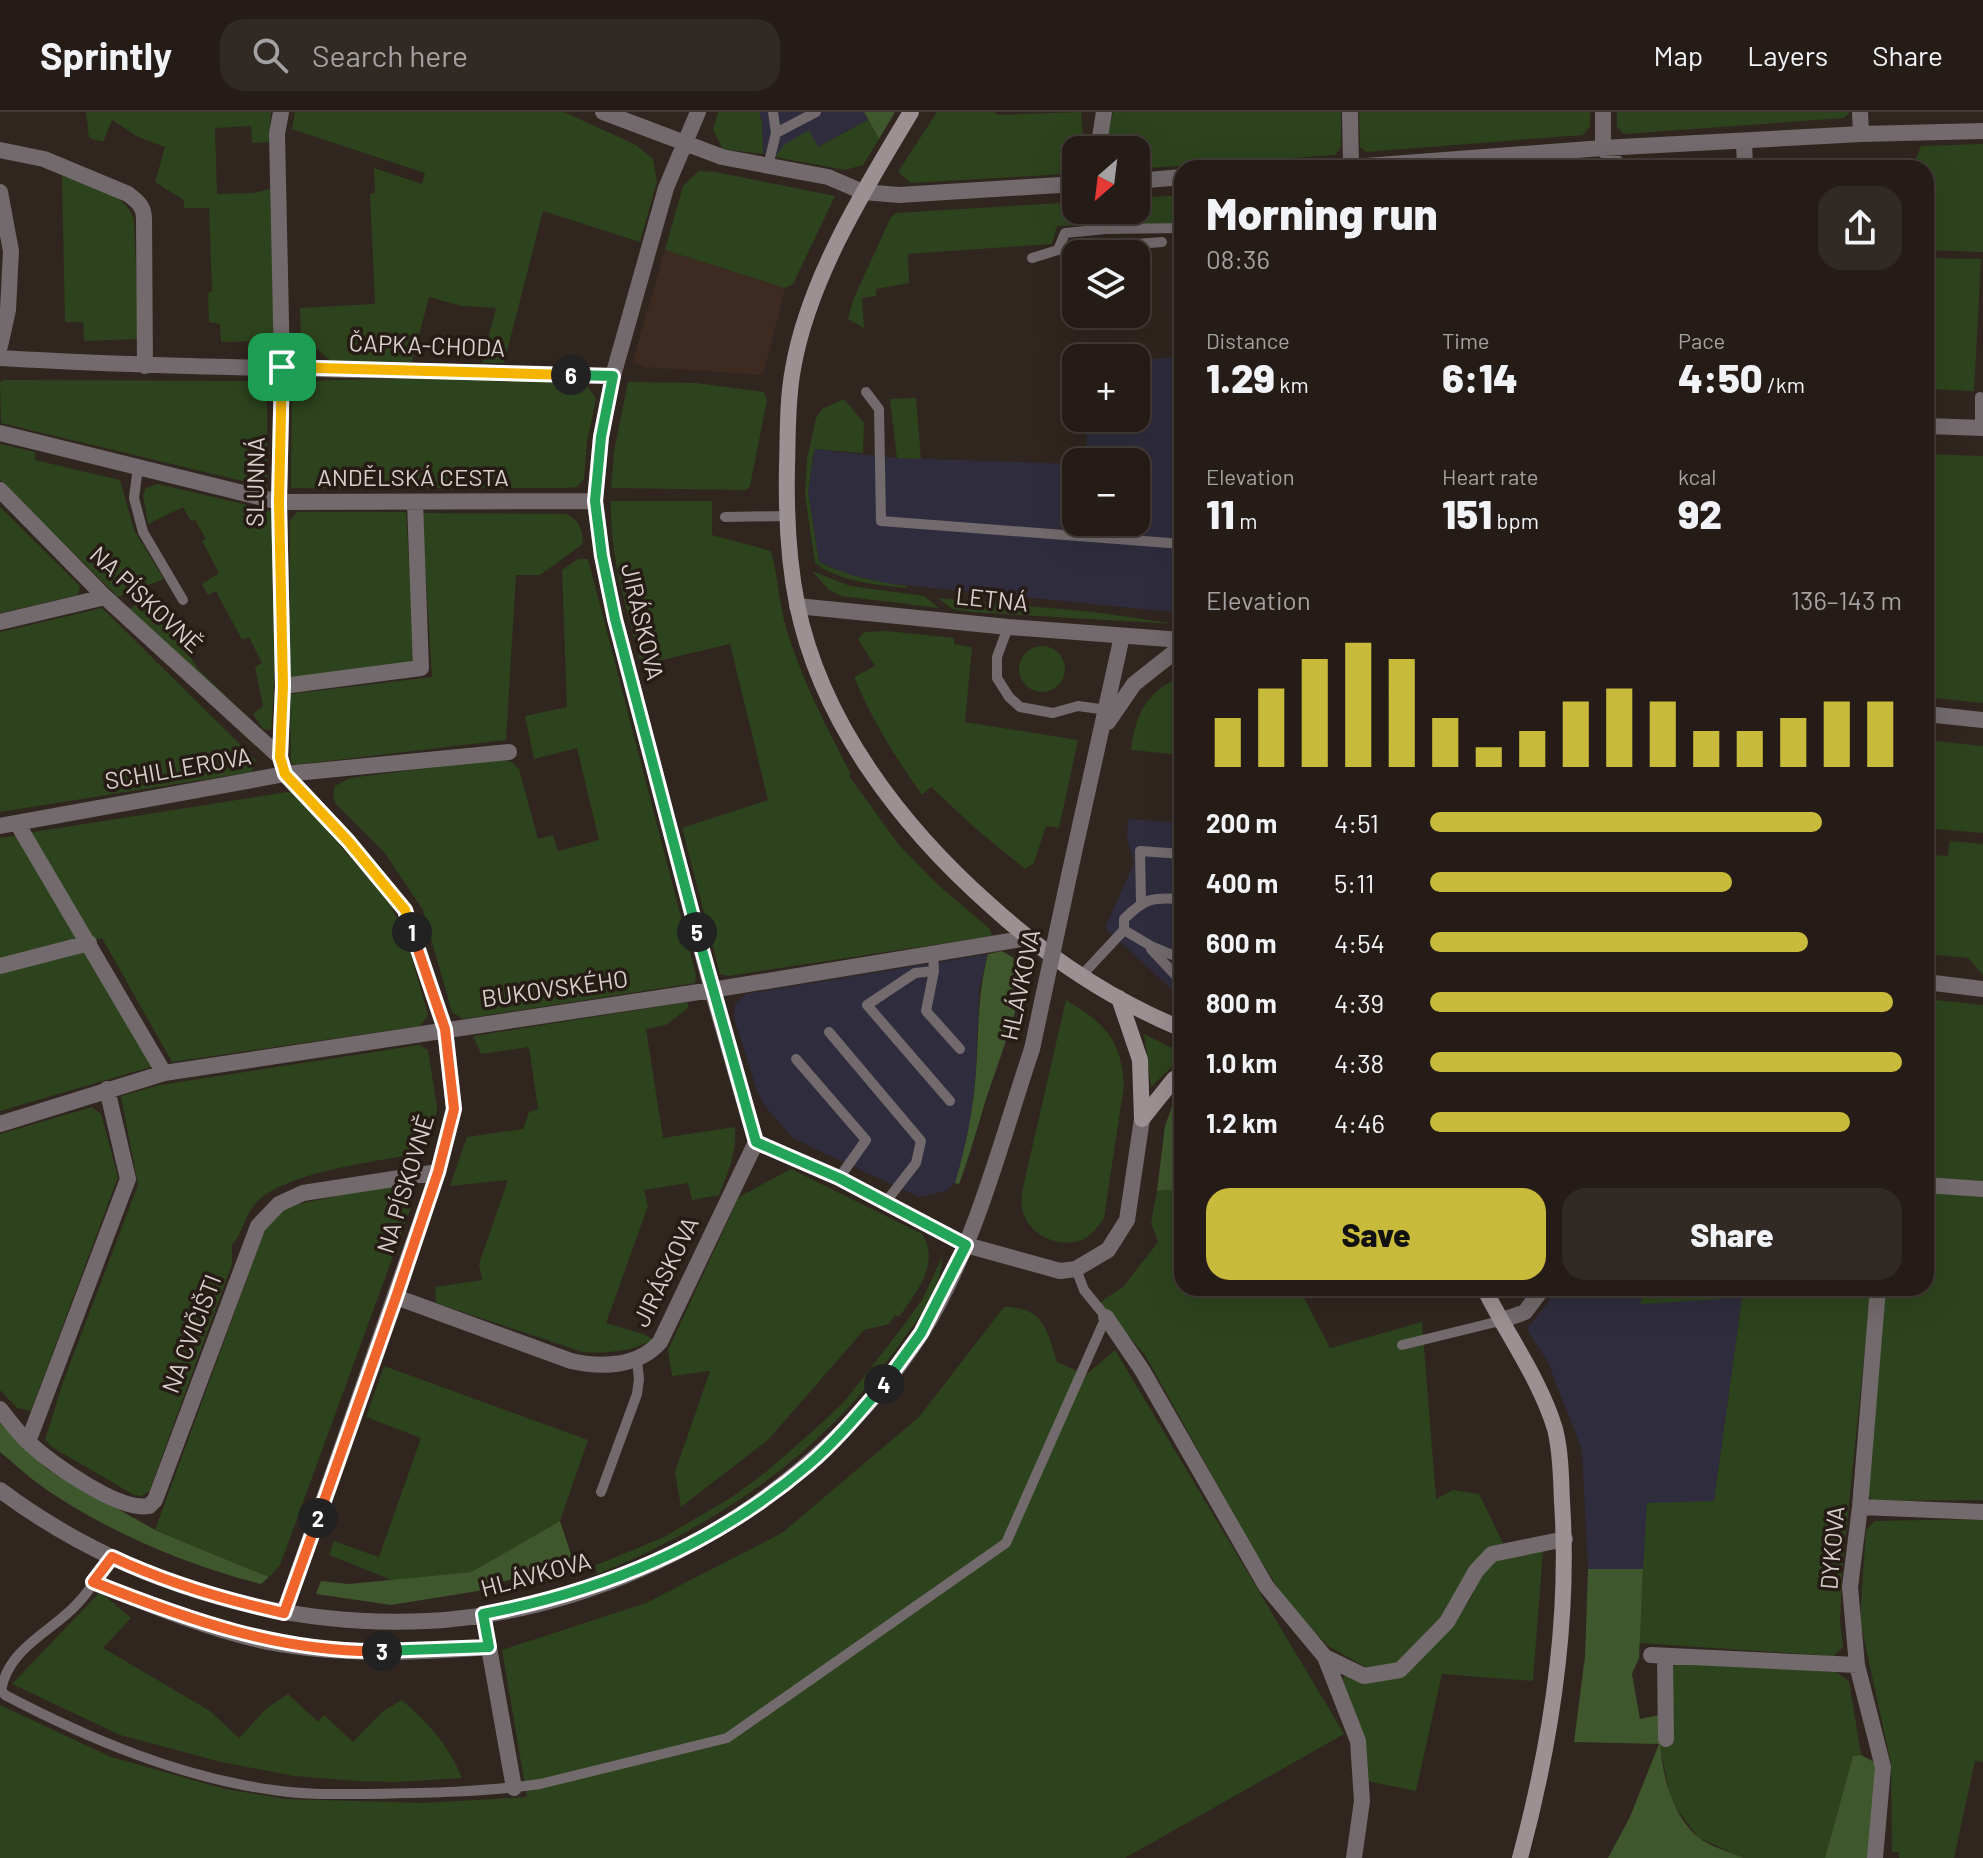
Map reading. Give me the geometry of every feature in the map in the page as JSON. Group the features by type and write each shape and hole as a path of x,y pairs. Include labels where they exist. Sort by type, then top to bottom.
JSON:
{"main road":[{"path":"911,112 863,192 833,251 805,322 793,369 786,516 797,606 830,700 866,766 905,819 954,874 1047,954 1119,998 1174,1025"},
{"path":"1119,998 1140,1060 1142,1119"},
{"path":"1142,1119 1174,1079"},
{"path":"1488,1296 1540,1390 1555,1432 1565,1539 1559,1661 1540,1783 1520,1858"}],"street":[{"name":"SLUNNÁ","path":"280,757 283,686 279,502 282,367 277,134 281,112"},
{"path":"603,112 722,157 828,177 863,192 899,195 1062,185"},
{"name":"JIRÁSKOVA","path":"396,1297 586,1365 637,1360 650,1354 660,1342 756,1142 712,990 615,619 595,501 601,437 613,376 666,188 698,112"},
{"path":"1100,136 1104,112"},
{"path":"1350,112 1351,160"},
{"path":"1603,112 1603,148 1613,160"},
{"path":"1860,112 1861,134"},
{"path":"1444,160 1861,134 1983,131"},
{"path":"1744,141 1745,160"},
{"path":"0,150 44,159 128,194 144,210 145,366"},
{"path":"1150,180 1174,178"},
{"path":"0,192 11,251 8,310 0,346"},
{"name":"ČAPKA-CHODA","path":"0,358 145,366 613,376"},
{"path":"1934,426 1981,428"},
{"name":"ANDĚLSKÁ CESTA","path":"0,433 279,502 595,501"},
{"name":"NA PÍSKOVNĚ","path":"0,490 105,597 280,757 285,774 348,841 405,910 445,1029 454,1109 438,1172 284,1613"},
{"path":"283,686 421,668 415,502"},
{"path":"0,622 105,597"},
{"name":"LETNÁ","path":"797,606 1174,639"},
{"name":"HLÁVKOVA","path":"0,1490 26,1509 112,1557 220,1597 284,1613 356,1620 428,1621 483,1614 576,1593 659,1561 746,1512 809,1465 886,1381 921,1333 966,1245 1032,1049 1122,636"},
{"name":"HLÁVKOVA","path":"1102,730 1134,684 1174,652"},
{"path":"1934,715 1983,720"},
{"name":"SCHILLEROVA","path":"8,824 285,774 509,752"},
{"path":"8,824 89,943 164,1073"},
{"name":"BUKOVSKÉHO","path":"0,1124 164,1073 712,990 934,963 1028,938"},
{"path":"0,966 89,943"},
{"path":"1934,983 1983,989"},
{"path":"28,1442 128,1179 107,1089"},
{"path":"756,1142 839,1178 966,1245 1060,1271 1076,1269 1108,1250 1127,1220 1142,1119"},
{"name":"NA CVIČIŠTI","path":"0,1409 28,1442 53,1462 132,1506 149,1506 155,1500 258,1226 279,1204 303,1193 438,1172"},
{"path":"1934,1186 1983,1189"},
{"path":"1500,1321 1525,1312 1537,1296"},
{"name":"DYKOVA","path":"1875,1858 1883,1767 1857,1665 1850,1587 1860,1507 1877,1296"},
{"path":"1106,1317 1142,1370 1266,1586 1325,1657 1358,1741 1362,1801 1354,1858"},
{"path":"1860,1507 1983,1512"},
{"path":"1325,1657 1364,1676 1400,1670 1447,1622 1476,1571 1492,1554 1565,1539"},
{"path":"93,1582 140,1601 268,1642 359,1652 489,1647"},
{"path":"483,1614 514,1788"},
{"path":"1666,1739 1658,1656 1857,1665"}],"lane":[{"path":"768,166 776,133 773,112"},
{"path":"776,133 816,112"},
{"path":"1058,250 1065,233 1174,228"},
{"path":"1032,258 1058,250 1162,242"},
{"path":"866,392 879,409 881,521 1174,543"},
{"path":"1980,397 1981,428"},
{"path":"138,467 134,498 143,532 183,600"},
{"path":"725,517 786,516"},
{"path":"1008,627 997,657 997,678 1009,697 1020,707 1053,713 1078,706 1107,710"},
{"path":"1141,902 1140,851 1174,853"},
{"path":"1082,975 1124,930 1124,919 1141,902 1157,897 1174,898"},
{"path":"1124,930 1174,956"},
{"path":"1147,944 1174,973"},
{"path":"934,963 926,1011 960,1049"},
{"path":"934,963 867,1005 950,1101"},
{"path":"829,1032 921,1141 916,1163 885,1203"},
{"path":"796,1059 866,1140 839,1178"},
{"path":"112,1557 79,1602 33,1639 17,1657 2,1680 1,1690 5,1695 116,1748 219,1779 313,1794 514,1788 727,1738 1006,1543 1106,1317 1084,1290 1076,1269"},
{"path":"1402,1345 1500,1321"},
{"path":"601,1492 637,1394 637,1360"}],"shaded area":[{"path":"759,112 864,112 868,120 818,147 808,131 775,157 763,154"},
{"path":"665,250 785,288 763,375 644,367 633,361"},
{"path":"1174,358 1174,612 873,582 819,562 808,492 814,449 897,458 1062,464 1062,536 1150,536 1150,448 1087,448 1086,432 1150,432 1150,359"},
{"path":"1128,819 1174,822 1174,992 1105,928 1134,863 1127,839"},
{"path":"988,954 979,988 976,1073 968,1139 955,1183 946,1191 919,1197 811,1147 792,1137 765,1106 757,1091 734,1018 735,1004 746,994"},
{"path":"1553,1296 1699,1296 1720,1299 1720,1296 1742,1296 1714,1502 1643,1569 1588,1569 1582,1450 1548,1362 1527,1329"}],"green space":[{"path":"86,112 271,112 269,142 252,143 251,126 215,128 217,194 270,189 274,341 221,342 220,324 209,322 208,293 212,291 209,208 184,208 184,200 155,182 165,147 138,137 112,120 103,142 89,138"},
{"path":"295,112 564,112 636,145 653,159 657,181 640,242 543,211 504,363 482,363 496,308 462,306 429,297 412,362 331,361 301,336 300,308 375,304 370,194 375,193 374,168 422,184 425,173 292,129"},
{"path":"718,112 759,112 763,154 723,149 713,130"},
{"path":"864,112 895,112 879,139"},
{"path":"937,112 993,112 998,115 1081,112 1083,136 1062,136 1062,174 911,183 898,172"},
{"path":"1113,112 1341,112 1341,147 1335,155 1264,160 1174,160 1174,166 1150,168 1150,136 1107,136"},
{"path":"1359,112 1590,112 1590,126 1583,135 1366,152 1360,147"},
{"path":"1617,112 1850,112 1844,118 1624,134 1617,127"},
{"path":"868,120 879,139 863,165 845,170 775,157 784,145 809,130 818,147"},
{"path":"1983,144 1983,252 1934,250 1934,160 1915,160 1921,146"},
{"path":"699,171 835,196 793,284 785,288 665,250 683,186"},
{"path":"62,176 114,195 129,209 134,219 139,339 84,341 83,322 65,322"},
{"path":"1174,196 1174,223 1150,224 1150,197"},
{"path":"1062,203 1062,224 1140,224 1057,226 1052,244 908,254 909,283 876,289 876,296 862,298 864,328 848,319 853,300 891,217 896,213"},
{"path":"1934,258 1981,259 1974,391 1934,389"},
{"path":"418,378 576,381 588,387 596,398 587,442 584,479 577,487 564,488 291,488 292,389 300,381"},
{"path":"258,381 267,389 267,487 1,423 0,382"},
{"path":"628,382 696,383 764,392 767,400 750,486 746,490 611,488 614,452"},
{"path":"916,398 921,459 897,458 890,399"},
{"path":"844,399 864,423 863,453 814,449 808,492 819,562 851,575 907,588 847,578 815,563 805,495 807,459 816,418 822,409"},
{"path":"0,444 35,452 35,460 120,480 134,530 164,579 118,597 0,480"},
{"path":"1934,454 1983,456 1983,703 1934,698"},
{"path":"158,484 273,511 274,675 271,730 263,729 253,714 263,706 255,667 262,663 249,637 242,640 216,591 208,595 202,584 219,573 195,520 191,521 183,507 148,524 143,495 146,488"},
{"path":"611,501 712,501 712,535 771,551 784,621 793,650 851,774 849,776 899,845 937,884 990,929 992,936 728,976 720,974 682,828 768,800 730,644 641,665 616,563"},
{"path":"0,507 80,586 78,595 0,613"},
{"path":"297,512 406,512 415,657 406,667 290,680 290,520"},
{"path":"422,513 566,514 581,529 583,544 540,575 516,575 506,740 294,765 291,763 290,694 432,677"},
{"path":"578,559 588,559 696,975 695,983 463,1019 452,1012 423,910 384,852 335,803 335,786 350,778 499,759 512,762 519,769 538,839 553,835 558,851 599,840 577,748 534,759 525,716 567,707 562,570"},
{"path":"812,571 850,586 924,596 939,608 841,596 829,590"},
{"path":"938,598 1094,612 1174,624 971,612 952,609"},
{"path":"141,599 155,599 198,669 226,696 223,700 129,610"},
{"path":"102,608 256,760 252,772 0,812 0,632"},
{"path":"887,631 954,638 954,644 972,647 965,722 1078,740 1059,828 1046,826 1034,863 1025,869 931,787 922,795 885,738 854,677 875,666 858,639 864,632"},
{"path":"1042,646 1058,653 1065,669 1058,685 1042,692 1026,685 1019,669 1026,653"},
{"path":"1174,680 1174,754 1131,750 1136,725 1145,705"},
{"path":"1934,741 1983,746 1983,833 1934,829"},
{"path":"294,791 390,904 406,938 428,1015 420,1026 172,1062 102,938 92,940 27,833"},
{"path":"19,835 82,939 0,961 0,838"},
{"path":"1950,841 1983,844 1983,975 1968,958 1934,955 1934,855 1948,856"},
{"path":"89,949 154,1066 0,1111 0,972"},
{"path":"1002,951 1027,966 1009,1032 959,1184 955,1183 975,1086 984,969 988,954"},
{"path":"1066,1000 1091,1016 1108,1034 1119,1055 1124,1085 1104,1218 1086,1238 1072,1242 1053,1241 1037,1232 1025,1217 1021,1202"},
{"path":"1934,1000 1983,1005 1983,1181 1934,1178"},
{"path":"688,1002 688,1008 666,1025 646,1029 663,1138 735,1127 735,1145 719,1195 692,1200 688,1183 644,1190 648,1206 606,1323 653,1340 619,1351 583,1352 436,1303 435,1287 482,1280 479,1264 508,1180 450,1186 467,1137 523,1129 529,1112 538,1109 529,1047 481,1054 473,1036"},
{"path":"1144,1034 1174,1049 1174,1065 1151,1087"},
{"path":"419,1045 428,1050 437,1107 435,1128 420,1153 310,1175 270,1192 249,1213 232,1245 232,1264 149,1492 134,1495 52,1447 45,1440 63,1382 138,1185 121,1096 160,1085"},
{"path":"1174,1101 1174,1190 1157,1191 1165,1126"},
{"path":"92,1107 101,1114 118,1177 31,1411 17,1408 0,1390 0,1134"},
{"path":"791,1169 922,1234 929,1255 928,1266 919,1288 899,1317 895,1315 889,1324 864,1330 768,1440 681,1507 675,1472 710,1371 672,1376 668,1350 739,1197"},
{"path":"388,1185 411,1207 280,1565 269,1577 155,1530 270,1216 285,1207"},
{"path":"1174,1190 1174,1296 1303,1296 1330,1348 1422,1322 1436,1499 1453,1490 1479,1494 1504,1545 1400,1665 1371,1670 1328,1646 1288,1604 1251,1545 1145,1355 1099,1303 1123,1287 1158,1242 1151,1222 1157,1191"},
{"path":"1934,1193 1983,1196 1983,1500 1873,1501 1865,1492 1884,1296 1934,1296"},
{"path":"942,1257 935,1290 918,1320 874,1378 806,1449 730,1506 644,1554 598,1574 594,1566 664,1537 732,1497 814,1430 844,1402 901,1329 922,1300"},
{"path":"1642,1296 1721,1296 1720,1299 1641,1304"},
{"path":"1742,1296 1870,1296 1842,1573 1840,1622 1843,1647 1834,1656 1639,1643 1647,1503 1714,1501"},
{"path":"1004,1307 1028,1311 1036,1316 1042,1322 1057,1362 1086,1375 1115,1350 1344,1734 1125,1858 0,1858 0,1705 111,1757 225,1789 287,1799 424,1803 527,1797 502,1650 646,1603 782,1533 919,1417"},
{"path":"384,1366 588,1440 560,1521 471,1572 392,1580 329,1555 334,1541 379,1557 421,1438 366,1417"},
{"path":"0,1422 47,1469 157,1531 269,1577 261,1584 207,1568 127,1536 77,1509 39,1484 0,1452"},
{"path":"1983,1519 1983,1762 1975,1761 1954,1858 1899,1858 1899,1852 1892,1852 1891,1764 1860,1620 1866,1530 1875,1521"},
{"path":"560,1521 572,1557 478,1591 391,1605 316,1594 321,1581 349,1584 471,1572"},
{"path":"1543,1550 1533,1681 1442,1674 1416,1791 1367,1781 1342,1679 1347,1672 1369,1683 1456,1621 1472,1596 1480,1574 1494,1560"},
{"path":"1588,1569 1643,1569 1639,1658 1632,1674 1640,1719 1659,1715 1666,1781 1678,1812 1687,1825 1703,1841 1744,1858 1608,1858 1630,1817 1659,1744 1574,1742 1585,1656"},
{"path":"100,1592 131,1618 103,1648 210,1711 239,1738 267,1708 288,1694 318,1722 324,1715 353,1742 382,1712 402,1700 437,1735 462,1778 357,1781 294,1776 221,1762 120,1735 12,1684"},
{"path":"1679,1662 1836,1672 1849,1681 1861,1755 1853,1756 1825,1858 1744,1858 1699,1838 1672,1803 1659,1743 1671,1743 1672,1668"},
{"path":"1861,1755 1878,1764 1870,1858 1825,1858 1853,1756"}],"route":[{"path":"282,367 613,376 601,437 595,501 602,556 615,619 712,990 756,1142 839,1178 966,1245 921,1333 886,1381 809,1465 746,1512 659,1561 576,1593 483,1614 489,1647 359,1652 268,1642 140,1601 93,1582 112,1557 220,1597 284,1613 396,1297 438,1172 454,1109 445,1029 405,910 348,841 285,774 280,757 283,686 279,502 282,367"}]}
